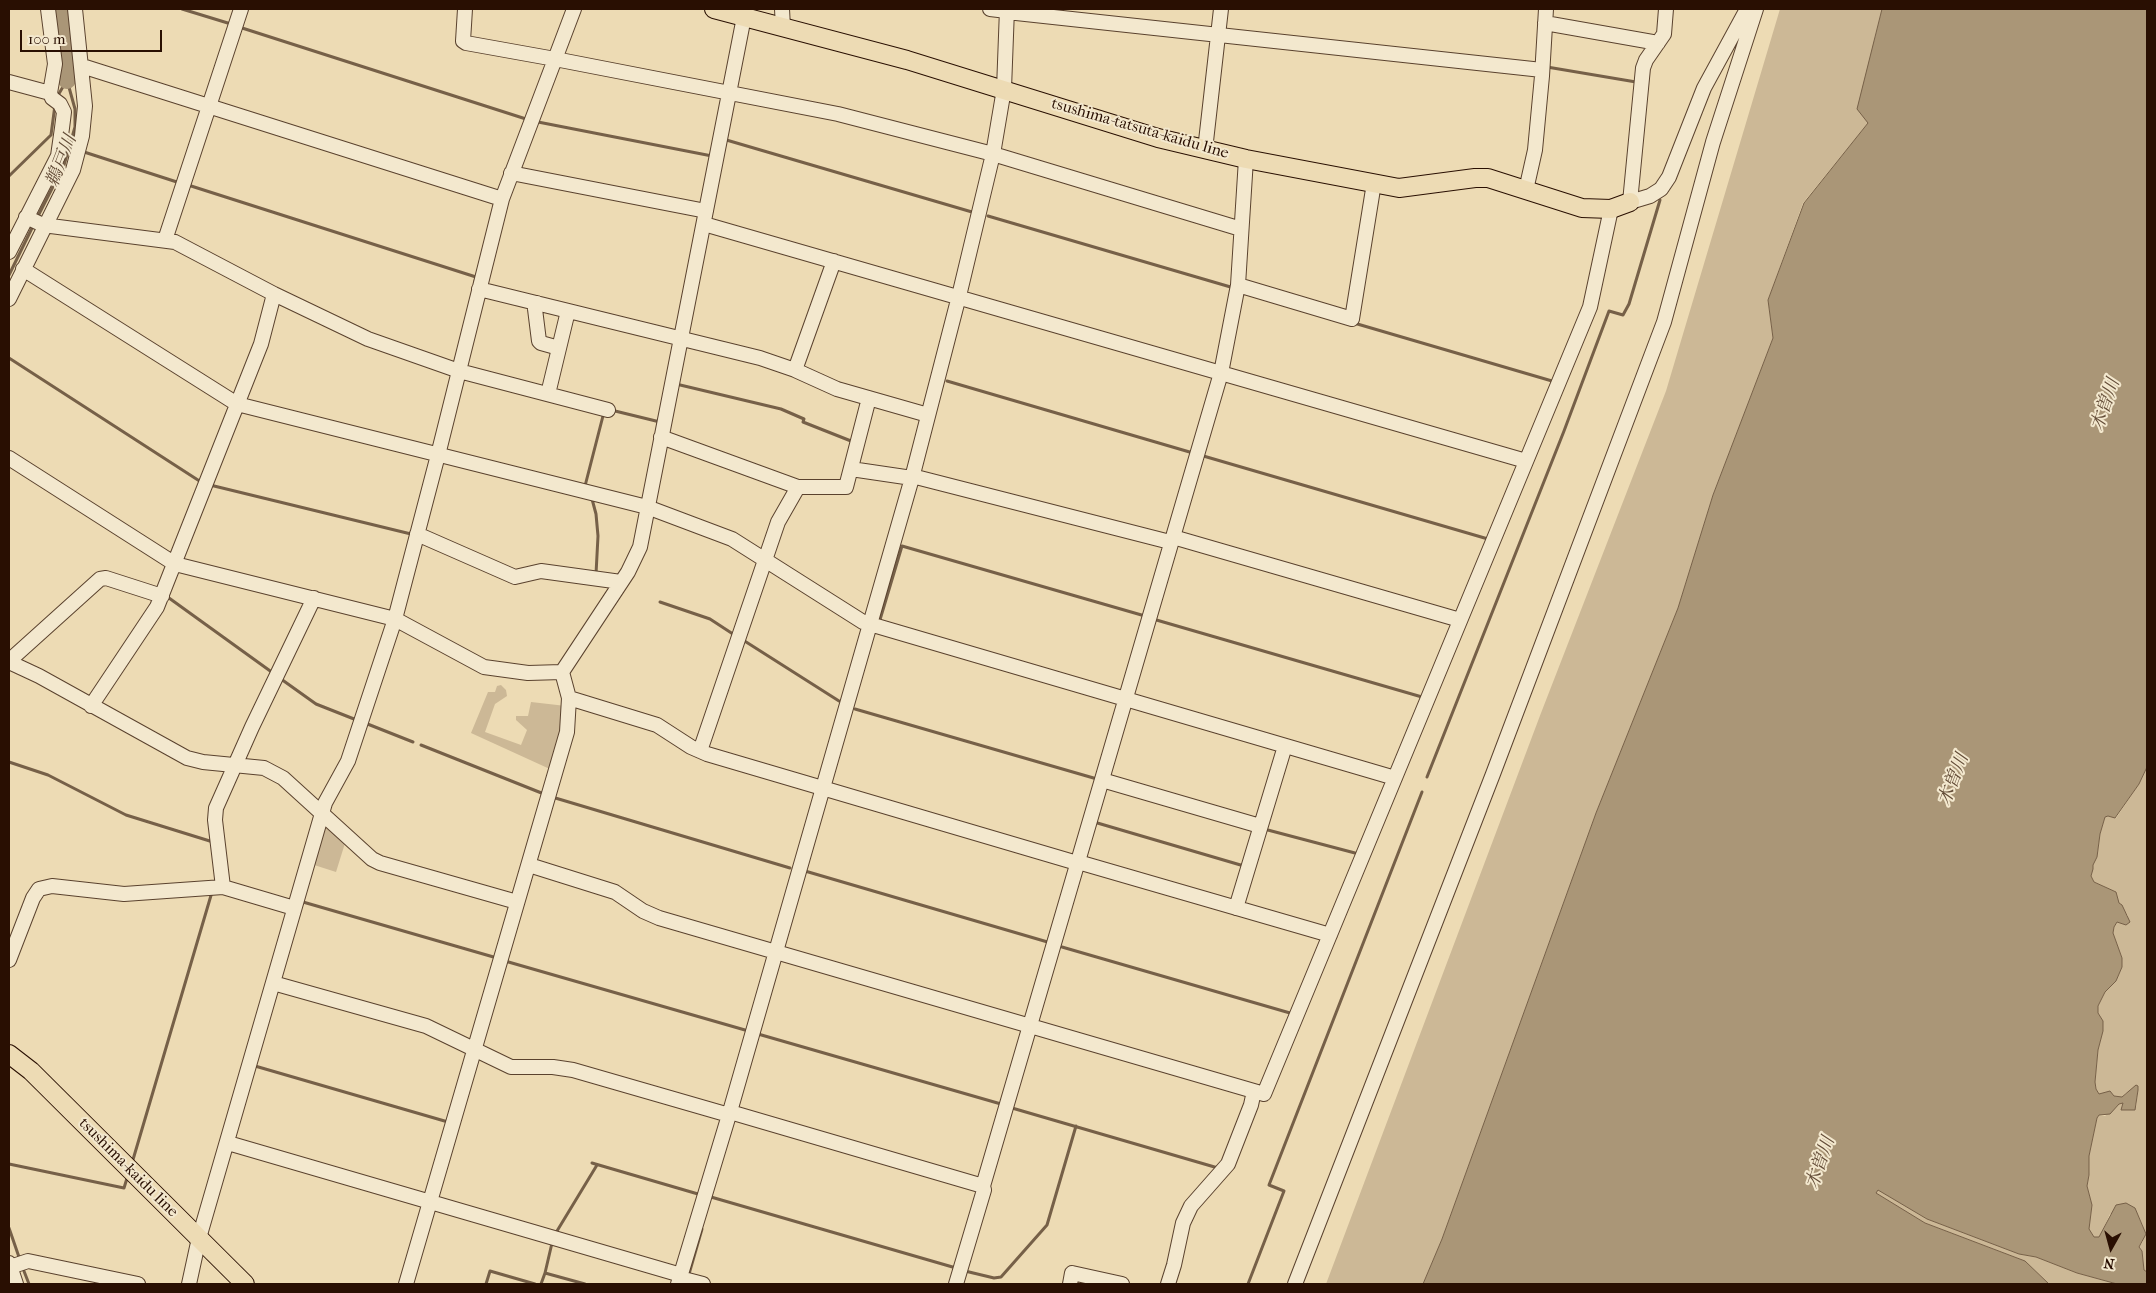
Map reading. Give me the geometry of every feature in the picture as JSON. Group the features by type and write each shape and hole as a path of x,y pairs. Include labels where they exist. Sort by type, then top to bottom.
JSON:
{"main road":[{"name":"tsushima-tatsuta-kaidu line","path":"714,9 907,60 1004,88 1158,138 1246,159 1399,188 1488,178 1582,208 1611,209 1630,202"},
{"name":"tsushima-kaidu line","path":"9,1054 31,1071 245,1284"}],"street":[{"path":"48,9 55,64 54,98"},
{"path":"9,298 78,157 84,123 82,66 75,9"},
{"path":"165,240 240,9"},
{"path":"465,9 463,41 466,43 555,58 838,114 993,154 1241,229"},
{"path":"189,1284 199,1238 228,1143 321,814 348,761 394,619 438,455 502,199 574,9"},
{"path":"782,9 783,27"},
{"path":"990,9 1542,70"},
{"path":"1205,150 1221,9"},
{"path":"1526,190 1535,150 1546,9"},
{"path":"1666,9 1664,34 1646,60 1643,68 1630,202 1661,189 1669,177 1704,88 1746,9"},
{"path":"1295,1284 1493,774 1664,322 1713,142 1756,9"},
{"path":"680,1279 730,1113 821,789 912,477 959,296 993,154 1004,88 1007,11"},
{"path":"406,1284 567,732 569,698 562,672 628,572 640,547 744,17"},
{"path":"1545,23 1658,43"},
{"path":"82,66 502,199"},
{"path":"9,82 54,98 64,112 58,156 9,252"},
{"path":"956,1284 1221,373 1238,285 1246,159"},
{"path":"511,172 705,218 834,261 1526,461"},
{"path":"1238,285 1352,319 1374,183"},
{"path":"529,864 615,892 644,911 659,918 1264,1094 1590,307 1611,209"},
{"path":"26,217 44,225 175,242 274,294 368,339 459,371 608,410"},
{"path":"795,370 834,261"},
{"path":"23,269 237,404 647,507 732,539 863,622 1395,778"},
{"path":"479,289 760,358 795,370 837,389 928,415"},
{"path":"91,706 152,618 162,596 261,344 274,294"},
{"path":"537,303 535,309 539,341 558,348"},
{"path":"548,394 568,311"},
{"path":"661,437 798,487 846,487 869,398"},
{"path":"9,458 175,564 394,619 484,667 528,673 562,672"},
{"path":"851,469 912,477 1172,540 1460,620"},
{"path":"700,751 778,522 798,487"},
{"path":"417,534 515,577 541,571 621,582"},
{"path":"162,596 106,578 100,579 9,662 39,676 187,758 203,762 264,768 283,778 372,859 380,863 518,902"},
{"path":"223,887 215,812 235,765 314,598"},
{"path":"569,698 657,725 700,751 821,789 1330,935"},
{"path":"1236,908 1285,746"},
{"path":"1102,780 1260,826"},
{"path":"9,960 33,898 39,889 64,886 124,894 223,887 294,908"},
{"path":"273,983 426,1026 511,1067 553,1066 573,1070 983,1186"},
{"path":"1168,1284 1183,1223 1191,1206 1228,1164 1251,1105 1254,1091"},
{"path":"228,1143 430,1202 680,1279 703,1284"},
{"path":"16,1284 15,1264 138,1284"},
{"path":"1070,1284 1072,1273 1122,1284"}],"shaded area":[{"path":"1780,9 1882,9 1875,36 1868,123 1803,203 1768,300 1773,338 1713,495 1678,608 1596,813 1442,1239 1423,1284 1326,1284 1541,713 1666,391"},
{"path":"501,685 506,690 507,696 495,704 485,732 521,745 527,730 516,720 516,716 528,716 531,702 566,706 552,770 471,733 488,692 495,692 497,686"},
{"path":"2147,767 2147,1272 2144,1270 2142,1251 2139,1247 2143,1241 2143,1226 2138,1215 2110,1214 2099,1238 2094,1237 2089,1229 2092,1205 2087,1186 2089,1156 2097,1118 2099,1115 2105,1116 2119,1104 2123,1103 2122,1109 2136,1107 2138,1090 2126,1093 2122,1097 2099,1094 2096,1089 2098,1050 2103,1031 2103,1021 2098,1013 2098,1006 2105,992 2116,981 2122,967 2122,958 2113,933 2117,922 2124,923 2128,916 2118,903 2116,892 2094,882 2091,876 2092,865 2097,857 2100,834 2105,817 2116,818 2139,784"},
{"path":"324,820 346,840 336,872 311,864"},
{"path":"1878,1189 1927,1219 2019,1254 2036,1257 2077,1273 2117,1284 2049,1284 2025,1261 1925,1223 1875,1193"}],"water":[{"name":"木曽川","path":"1882,9 2147,9 2147,767 2139,784 2115,818 2105,817 2091,876 2094,882 2116,892 2119,903 2122,905 2130,922 2126,925 2117,922 2114,927 2113,933 2122,958 2122,967 2116,981 2105,992 2098,1006 2098,1013 2103,1021 2103,1031 2098,1050 2096,1089 2099,1094 2110,1091 2114,1096 2122,1097 2136,1085 2138,1090 2135,1110 2121,1110 2123,1103 2119,1104 2110,1114 2099,1115 2097,1118 2089,1156 2087,1186 2092,1205 2089,1229 2094,1237 2099,1237 2116,1205 2126,1203 2135,1208 2146,1234 2139,1247 2142,1251 2144,1270 2147,1272 2147,1284 2117,1284 2077,1273 2036,1257 2019,1254 1927,1219 1878,1190 1876,1193 1925,1223 2025,1261 2049,1284 1423,1284 1442,1239 1596,813 1678,608 1713,495 1773,338 1768,300 1804,203 1868,123 1857,109"}],"waterway":[{"name":"鵜戸川","path":"61,9 67,80"},
{"path":"182,9 231,24"},
{"path":"239,27 526,119"},
{"path":"1547,67 1636,82"},
{"path":"57,97 67,80"},
{"name":"鵜戸川","path":"37,218 64,165 75,127 75,109 67,80"},
{"path":"9,176 51,135 55,105"},
{"path":"538,122 712,156"},
{"path":"723,139 972,212"},
{"path":"81,151 180,183"},
{"path":"188,185 476,277 475,281"},
{"path":"1427,777 1564,431 1609,311 1623,315 1629,304 1660,200"},
{"path":"988,216 1234,288"},
{"name":"鵜戸川","path":"9,275 34,224"},
{"path":"1354,323 1552,381"},
{"path":"9,358 201,482"},
{"path":"947,381 1193,453"},
{"path":"676,384 781,409 804,419 803,422 851,441"},
{"path":"611,410 660,422"},
{"path":"585,486 604,412"},
{"path":"1200,455 1488,539"},
{"path":"210,485 411,534"},
{"path":"589,498 592,499 596,514 598,536 596,574"},
{"path":"879,623 902,546 1145,616"},
{"path":"169,598 273,673"},
{"path":"660,602 710,619 736,636"},
{"path":"1153,619 1422,697"},
{"path":"743,640 839,701"},
{"path":"281,679 316,704 354,719"},
{"path":"855,709 1097,779"},
{"path":"365,723 413,742"},
{"path":"421,745 544,794"},
{"path":"9,762 48,775 126,815 213,842"},
{"path":"1248,1284 1284,1191 1269,1185 1422,792"},
{"path":"552,797 790,868"},
{"path":"1094,822 1244,866"},
{"path":"1264,829 1355,853"},
{"path":"805,871 1051,943"},
{"path":"132,1163 212,892 214,892"},
{"path":"302,904 303,902 497,958"},
{"path":"1062,947 1290,1013"},
{"path":"505,961 745,1030"},
{"path":"758,1034 1001,1104"},
{"path":"255,1066 448,1122"},
{"path":"1012,1108 1218,1168"},
{"path":"965,1271 994,1278 1001,1277 1047,1225 1076,1126"},
{"path":"592,1163 698,1194"},
{"path":"9,1164 124,1188 128,1175"},
{"path":"557,1231 597,1165"},
{"path":"711,1197 956,1268"},
{"name":"鵜戸川","path":"9,1228 20,1260"},
{"path":"689,1274 702,1229"},
{"path":"545,1273 552,1243"},
{"name":"鵜戸川","path":"22,1266 29,1284"},
{"path":"486,1284 490,1271 535,1284"},
{"path":"541,1284 545,1273 585,1284"}]}
